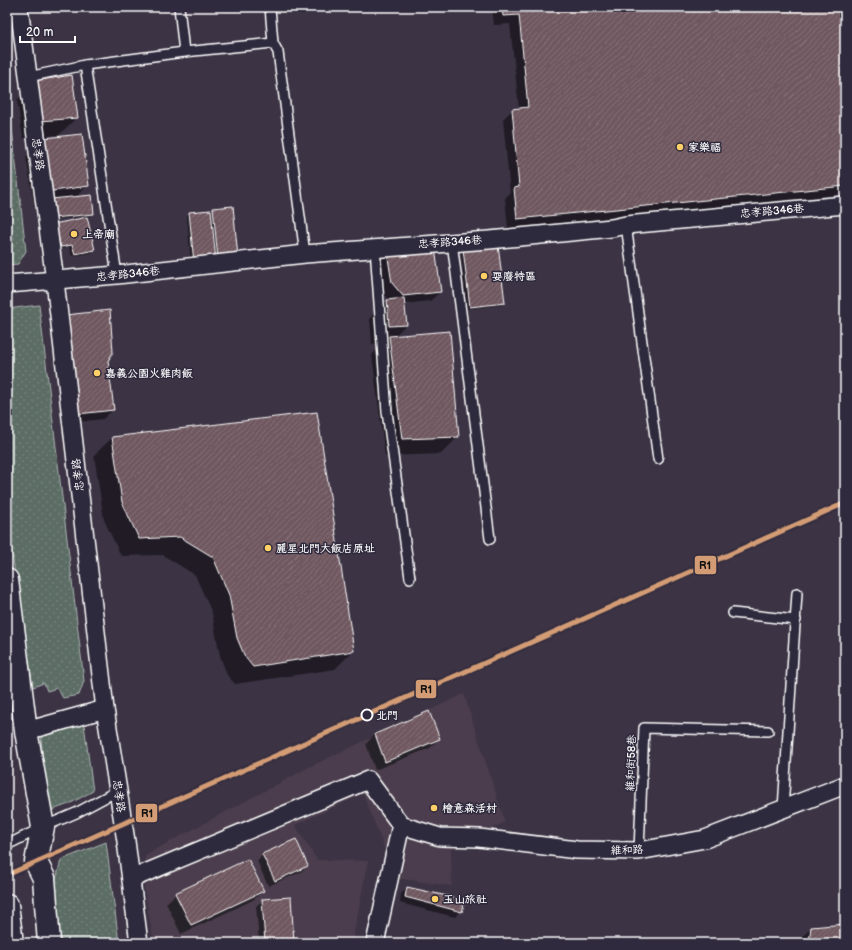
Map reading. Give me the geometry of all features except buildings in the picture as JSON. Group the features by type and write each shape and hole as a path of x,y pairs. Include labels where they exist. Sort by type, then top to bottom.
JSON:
{"street":[{"name":"忠孝路","path":"19,7 55,281 105,709 119,790 139,943"},
{"name":"忠孝路346巷","path":"7,284 117,275 305,254 604,229 626,225 845,205"},
{"path":"7,580 26,731 43,827 36,862 44,878 49,943"},
{"path":"26,731 105,709"},
{"path":"131,879 368,780 401,826 375,943"},
{"name":"維和路","path":"401,826 440,837 479,838 577,850 639,851 705,839 845,785"},
{"path":"7,905 12,943"}],"lane":[{"path":"179,7 184,52"},
{"path":"270,7 272,43 278,52 305,254"},
{"path":"28,77 85,65 184,52 272,43"},
{"path":"85,65 117,275"},
{"path":"626,225 658,459"},
{"path":"452,242 490,538"},
{"path":"375,248 387,412 410,578"},
{"path":"783,809 797,593"},
{"path":"733,613 796,620"},
{"name":"維和街58巷","path":"639,851 644,728 768,731"},
{"path":"7,846 43,827 76,813 119,790"}],"shaded area":[{"name":"檜意森活村","path":"464,694 505,822 451,850 452,886 396,878 363,794 295,825 317,860 368,861 352,943 154,943 144,888 145,855 311,766"}],"green space":[{"path":"7,85 26,251 18,264 7,265"},
{"path":"39,305 84,681 79,695 63,698 57,688 47,691 44,683 33,687 7,522 7,309"},
{"path":"84,724 93,791 69,804 47,812 41,737"},
{"path":"106,842 119,943 61,943 54,887 61,860"}],"transit line":[{"name":"R1","path":"7,875 845,503"}],"place":[{"name":"家樂福","path":"680,147"},
{"name":"上帝廟","path":"74,234"},
{"name":"耍廢特區","path":"484,276"},
{"name":"嘉義公園火雞肉飯","path":"97,373"},
{"name":"麗星北門大飯店原址","path":"268,548"},
{"name":"北門","path":"367,715"},
{"name":"檜意森活村","path":"434,808"},
{"name":"玉山旅社","path":"435,899"}]}
